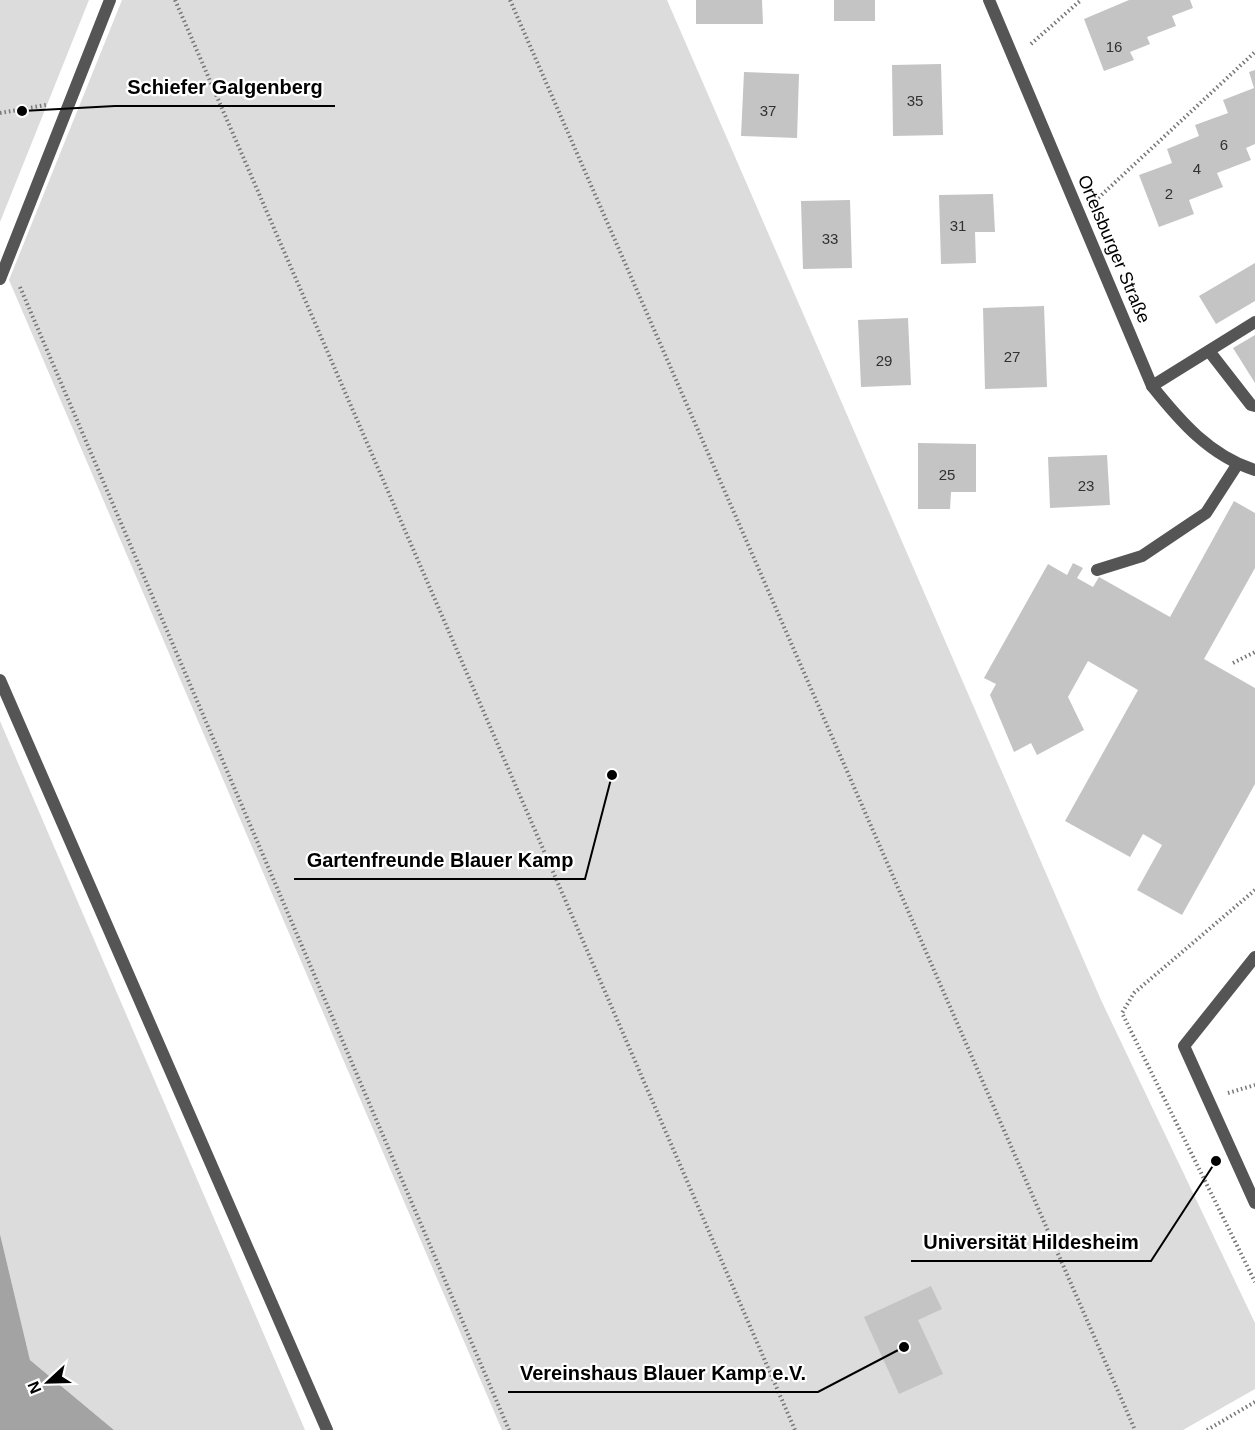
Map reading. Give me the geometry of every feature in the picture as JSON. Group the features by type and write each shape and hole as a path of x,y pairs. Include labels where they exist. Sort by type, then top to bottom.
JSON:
{"street":[{"path":"0,279 110,0"},
{"name":"Ortelsburger Straße","path":"989,0 1152,386 1186,429 1237,465 1255,470"},
{"path":"1152,386 1255,322"},
{"path":"1209,351 1251,405 1255,405"},
{"path":"1096,570 1142,556 1206,513 1237,465"},
{"path":"0,680 327,1430"},
{"path":"1255,957 1184,1046 1255,1203"}],"path":[{"path":"175,0 795,1430"},
{"path":"510,0 1135,1430"},
{"path":"1014,58 1081,0"},
{"path":"1079,216 1255,52"},
{"path":"0,113 71,100"},
{"path":"8,259 509,1430"},
{"path":"1233,663 1255,652"},
{"path":"1238,1090 1255,1085"},
{"path":"1207,1430 1255,1402"}],"shaded area":[{"path":"0,0 89,0 0,222"},
{"path":"122,0 667,0 1101,1000 1255,1323 1255,1389 1183,1430 502,1430 9,280"},
{"path":"0,721 305,1430 114,1430 30,1360 0,1234"},
{"path":"0,1234 30,1360 114,1430 0,1430"}],"building":[{"path":"696,0 762,0 763,24 696,24"},
{"path":"834,0 875,0 875,21 834,21"},
{"path":"1129,0 1190,0 1193,8 1172,16 1176,26 1147,37 1150,44 1130,52 1134,60 1104,71 1084,19"},
{"path":"941,64 943,135 893,136 892,65"},
{"path":"1255,70 1255,144 1246,148 1251,160 1217,173 1223,187 1189,200 1194,214 1159,227 1139,175 1172,163 1167,149 1199,136 1195,125 1228,113 1223,100 1254,88 1249,72"},
{"path":"744,72 799,74 797,138 741,136"},
{"path":"993,194 995,232 975,232 976,263 941,264 939,195"},
{"path":"850,200 852,268 803,269 801,201"},
{"path":"1255,263 1255,301 1216,324 1199,296"},
{"path":"1044,306 1047,387 985,389 983,308"},
{"path":"908,318 911,385 861,387 858,320"},
{"path":"1255,335 1255,383 1233,348"},
{"path":"918,443 976,444 976,492 951,492 950,509 918,509"},
{"path":"1107,455 1110,505 1050,508 1048,457"},
{"path":"1234,501 1255,513 1255,568 1204,659 1255,688 1255,784 1182,915 1137,890 1162,845 1143,834 1130,857 1065,821 1138,690 1088,661 1068,697 1084,730 1037,755 1031,743 1014,752 990,695 996,684 984,678 1048,564 1067,575 1073,563 1083,568 1077,578 1093,587 1099,577 1170,617"},
{"path":"931,1286 942,1309 918,1320 943,1374 899,1394 864,1317"}],"place":[{"name":"Schiefer Galgenberg","path":"22,111"},
{"name":"Gartenfreunde Blauer Kamp","path":"612,775"},
{"name":"Universität Hildesheim","path":"1216,1161"},
{"name":"Vereinshaus Blauer Kamp e.V.","path":"904,1347"}]}
